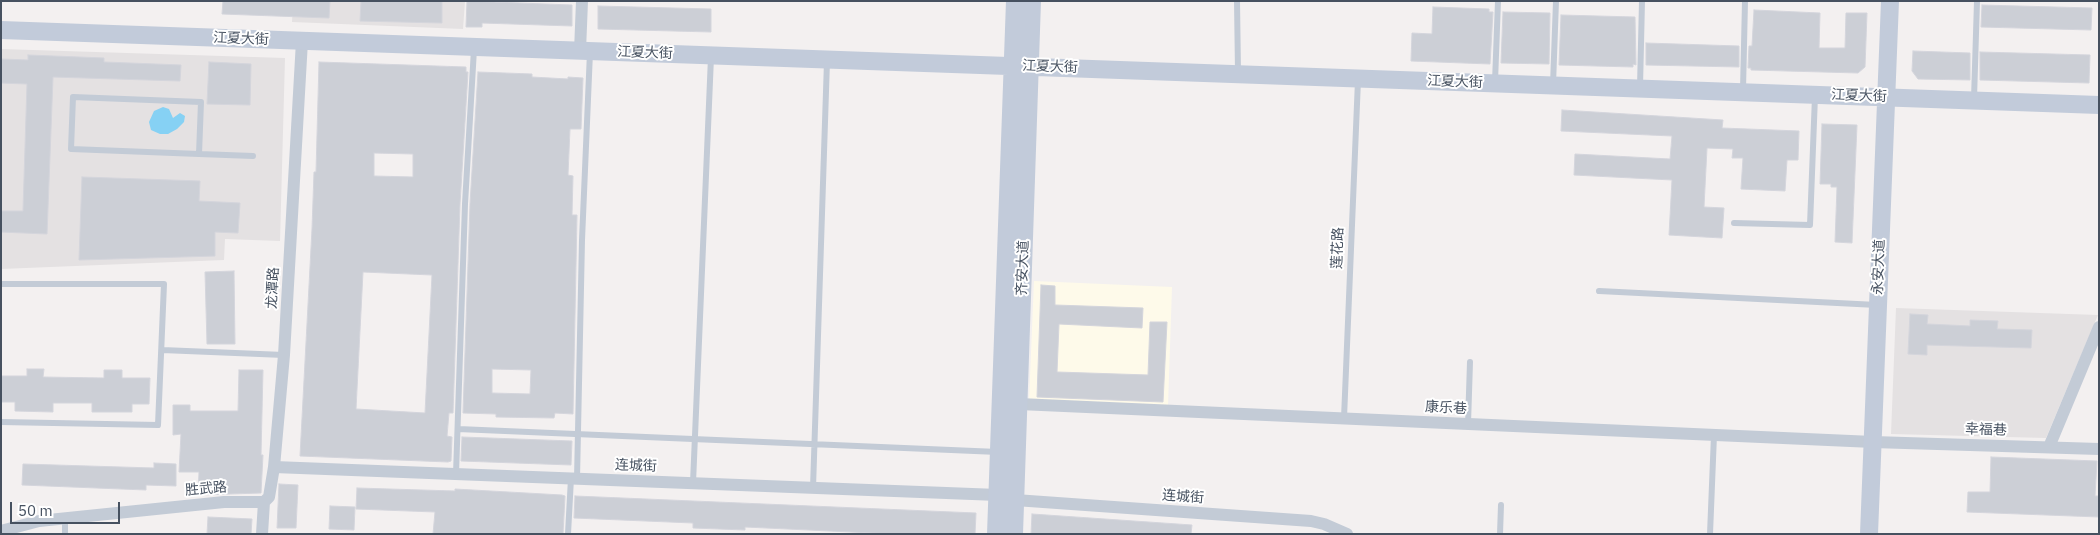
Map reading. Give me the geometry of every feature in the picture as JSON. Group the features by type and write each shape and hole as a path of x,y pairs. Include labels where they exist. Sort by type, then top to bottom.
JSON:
{"street":[{"path":"582,1 585,51"},
{"name":"齐安大道","path":"996,534 1014,1"},
{"name":"齐安大道","path":"1014,534 1032,1"},
{"name":"永安大道","path":"1869,534 1890,1"},
{"name":"江夏大街","path":"1,30 2099,105"},
{"name":"龙潭路","path":"262,534 264,502 269,496 274,467 284,355 302,41"},
{"path":"2049,447 2099,327"},
{"name":"康乐巷","path":"1019,404 1873,442"},
{"name":"幸福巷","path":"1873,442 2099,449"},
{"name":"连城街","path":"274,467 998,495"},
{"name":"连城街","path":"1015,500 1311,521 1324,524 1347,534"},
{"name":"胜武路","path":"1,531 38,521 224,502 264,502"}],"lane":[{"path":"1237,1 1238,74"},
{"path":"1496,83 1498,1"},
{"path":"1553,85 1556,1"},
{"path":"1640,88 1642,1"},
{"path":"1743,92 1745,1"},
{"path":"1974,100 1977,1"},
{"path":"456,474 465,204 474,47"},
{"path":"568,534 578,434 585,51"},
{"path":"693,483 711,56"},
{"path":"813,488 828,60"},
{"name":"莲花路","path":"1344,418 1358,78"},
{"path":"1734,223 1810,225 1815,95"},
{"path":"199,154 201,102 73,97 71,149 199,154 253,156"},
{"path":"1,284 164,284 158,425 1,422"},
{"path":"1599,291 1878,305"},
{"path":"162,350 284,355"},
{"path":"1468,424 1470,362"},
{"path":"458,429 999,452"},
{"path":"1710,534 1714,435"},
{"path":"1500,534 1501,505"},
{"path":"65,519 65,534"}],"shaded area":[{"path":"293,1 465,1 463,29 292,22"},
{"path":"1,49 285,58 280,241 225,239 224,260 1,269"},
{"path":"1034,281 1172,287 1168,406 1029,401"},
{"path":"1896,308 2098,315 2046,438 1891,434"}],"water":[{"path":"163,107 169,109 173,118 180,113 185,116 184,122 168,134 160,134 151,130 149,122 154,111"}],"building":[{"path":"223,1 330,1 329,18 222,14"},
{"path":"361,1 442,1 442,23 360,21"},
{"path":"467,1 572,5 572,26 482,23 482,27 466,27"},
{"path":"1982,5 2092,8 2091,30 1981,27"},
{"path":"598,6 711,9 711,32 598,29"},
{"path":"1433,7 1489,9 1489,12 1493,12 1490,64 1411,61 1412,33 1432,34"},
{"path":"1754,10 1820,13 1819,48 1845,48 1846,13 1867,13 1865,67 1858,73 1751,70 1751,68 1748,68 1749,46 1752,46"},
{"path":"1503,12 1550,13 1549,64 1501,63"},
{"path":"1561,15 1635,17 1636,65 1633,64 1633,67 1559,65"},
{"path":"1646,43 1739,46 1739,67 1646,65"},
{"path":"1913,51 1970,53 1970,80 1918,79 1912,71"},
{"path":"1980,52 2090,55 2089,83 1980,80"},
{"path":"28,55 104,58 104,62 181,65 180,81 53,77 47,234 1,232 1,211 23,211 27,84 1,83 1,59 28,60"},
{"path":"209,62 251,64 250,105 207,104"},
{"path":"319,62 466,67 466,72 468,72 460,204 453,413 449,413 447,436 452,437 451,461 300,456 314,172 316,172","holes":["374,153 413,154 413,177 374,176","363,272 432,275 425,413 356,409"]},
{"path":"478,72 532,74 532,77 583,78 581,129 570,129 568,175 573,176 572,215 577,215 573,414 555,413 554,418 496,417 496,414 463,413 470,204","holes":["492,369 531,370 530,394 492,393"]},
{"path":"1562,110 1723,120 1722,128 1799,131 1798,160 1787,160 1785,191 1741,189 1743,158 1732,158 1733,149 1707,148 1704,207 1724,208 1722,238 1669,235 1672,180 1574,175 1575,154 1670,159 1672,136 1561,131"},
{"path":"1822,124 1857,125 1852,243 1835,242 1837,187 1831,187 1831,184 1820,184"},
{"path":"82,177 200,181 199,201 240,203 238,233 215,232 215,256 79,260"},
{"path":"234,271 235,344 207,344 205,272"},
{"path":"1041,285 1055,286 1055,305 1143,308 1142,328 1059,324 1057,372 1148,375 1150,322 1167,322 1163,402 1037,397"},
{"path":"1910,314 1928,315 1927,324 1970,326 1970,320 1998,321 1997,329 2032,330 2031,348 1927,345 1927,355 1908,354"},
{"path":"27,369 44,369 43,377 104,378 104,370 122,370 122,378 150,378 149,404 132,404 132,412 92,412 92,403 53,403 53,412 15,411 15,402 1,402 1,376 27,376"},
{"path":"239,370 263,370 261,493 198,495 199,472 179,472 181,434 173,435 173,405 190,405 190,411 238,411"},
{"path":"462,437 572,441 571,465 461,461"},
{"path":"1991,457 2097,461 2095,496 2099,496 2099,517 1967,512 1968,492 1990,492"},
{"path":"154,463 176,464 176,486 146,485 146,490 22,485 23,464 154,468"},
{"path":"279,484 298,485 296,528 277,528"},
{"path":"357,488 455,491 455,489 562,495 565,496 563,534 433,534 435,512 356,509"},
{"path":"575,496 976,513 975,534 893,534 745,527 745,530 693,528 693,523 574,518"},
{"path":"330,506 355,507 354,530 329,529"},
{"path":"1032,514 1192,525 1191,534 1031,534"},
{"path":"208,517 252,519 251,534 207,534"}]}
